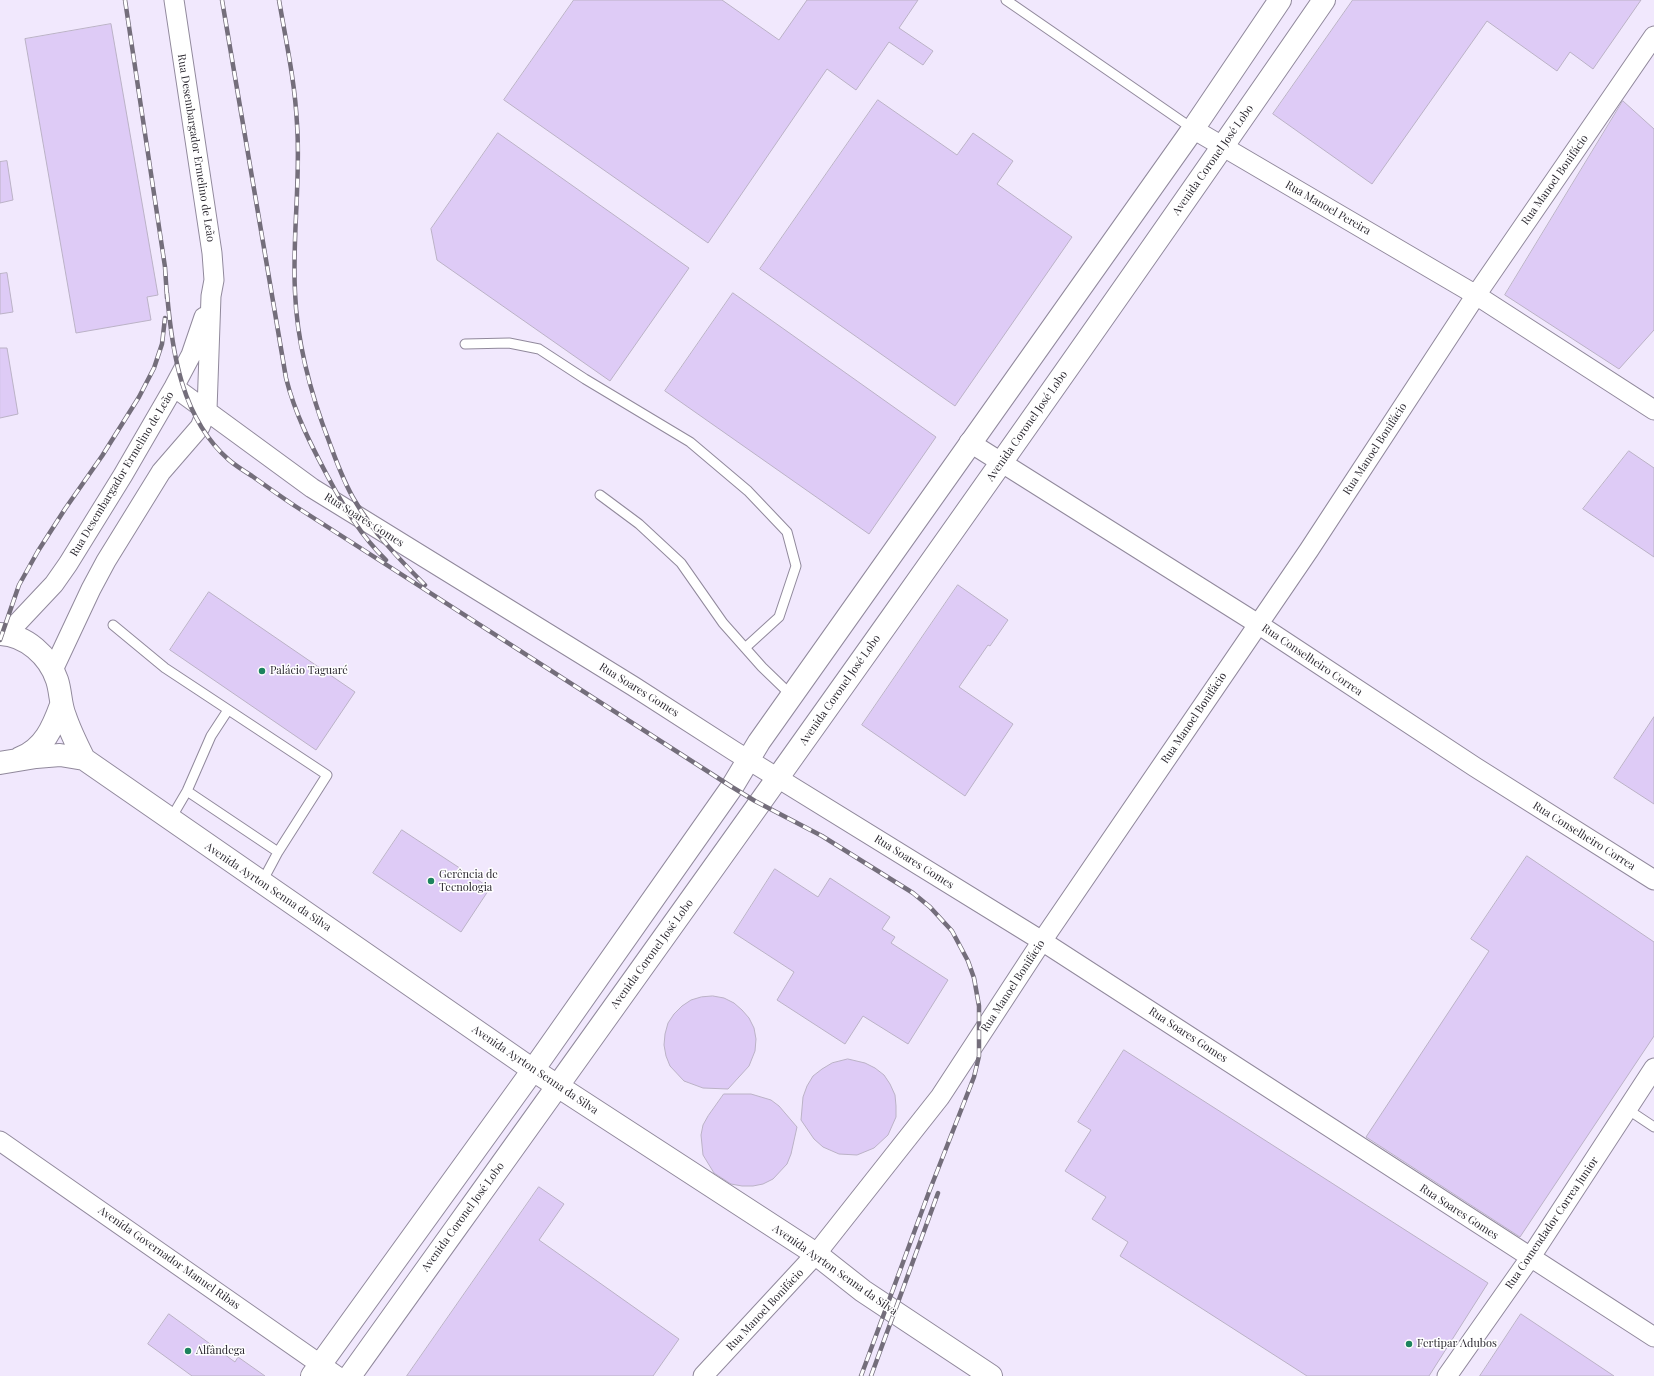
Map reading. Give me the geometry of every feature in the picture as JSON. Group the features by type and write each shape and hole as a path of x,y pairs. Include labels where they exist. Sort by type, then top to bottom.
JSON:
{"street":[{"name":"Rua Desembargador Ermelino de Leão","path":"3,635 54,584 123,475 191,355 211,296 214,280 212,253 174,0"},
{"path":"323,1372 732,787 759,742 1193,129 1280,0"},
{"name":"Avenida Coronel José Lobo","path":"350,1376 778,778 1223,147 1324,0"},
{"name":"Rua Manoel Bonifácio","path":"703,1376 816,1254 940,1097 1042,941 1309,550 1476,296 1654,36"},
{"name":"Rua Manoel Pereira","path":"1193,129 1476,296 1654,410"},
{"name":"Rua Desembargador Ermelino de Leão","path":"53,670 91,589 106,562 161,472 200,427 207,410 211,296"},
{"name":"Rua Soares Gomes","path":"174,387 312,488 634,686 748,760 1042,941 1654,1337"},
{"name":"Rua Conselheiro Correa","path":"970,442 1000,463 1258,624 1468,762 1654,880"},
{"name":"Avenida Ayrton Senna da Silva","path":"3,635 27,642 38,650 47,660 58,682 61,705 84,759"},
{"path":"6,762 25,756 37,748 52,729 61,705"},
{"name":"Avenida Ayrton Senna da Silva","path":"6,762 60,755 84,759 170,820 557,1086 816,1254 863,1291 991,1376"},
{"name":"Rua Comendador Correa Junior","path":"1447,1376 1530,1258 1654,1068"},
{"name":"Avenida Governador Manuel Ribas","path":"0,1141 323,1372"}],"lane":[{"name":"Rua Manoel Pereira","path":"1006,0 1193,129"},
{"path":"465,344 509,343 539,349 585,379 690,442 748,490 787,532 796,566 779,617 745,648"},
{"path":"600,495 640,524 681,563 723,623 745,648 792,695"},
{"path":"113,625 165,668 327,775 278,852 262,882"},
{"path":"170,820 187,791 211,736 228,710"},
{"path":"187,791 278,852"},
{"path":"1627,1109 1654,1127"}],"building":[{"path":"574,0 722,0 779,40 807,0 918,0 899,28 933,51 923,65 889,42 856,90 827,69 708,243 504,100"},
{"path":"1353,0 1641,0 1593,69 1570,52 1557,71 1487,21 1372,184 1273,114"},
{"path":"111,24 158,295 147,297 151,320 76,333 25,39"},
{"path":"878,100 957,155 973,133 1013,161 997,184 1072,237 955,406 760,269"},
{"path":"1623,101 1654,129 1654,330 1619,369 1505,295"},
{"path":"498,133 689,268 610,381 437,260 431,229"},
{"path":"7,161 13,200 0,203 0,162"},
{"path":"7,273 13,312 0,314 0,274"},
{"path":"733,293 936,437 869,534 665,391"},
{"path":"0,348 7,348 18,414 0,418"},
{"path":"1629,451 1654,468 1654,557 1583,509"},
{"path":"958,585 1008,620 990,646 988,645 959,687 1013,724 965,796 862,725"},
{"name":"Palácio Taguaré","path":"209,592 355,692 316,750 170,650"},
{"path":"1654,717 1654,804 1614,778"},
{"name":"Gerência de Tecnologia","path":"402,830 490,888 461,932 373,873"},
{"path":"1527,856 1654,942 1654,1036 1520,1237 1366,1137 1489,951 1471,939"},
{"path":"775,869 818,897 830,878 890,917 882,929 895,937 891,943 948,980 908,1044 863,1016 845,1044 777,1000 794,972 734,933"},
{"path":"713,996 724,998 734,1003 742,1010 749,1018 754,1028 756,1039 755,1051 749,1066 728,1089 703,1088 684,1081 670,1066 664,1045 668,1023 682,1006 691,1000"},
{"path":"1124,1050 1488,1283 1429,1376 1307,1376 1120,1256 1128,1242 1092,1219 1106,1197 1065,1171 1091,1130 1078,1122"},
{"path":"848,1059 865,1063 875,1068 884,1075 895,1095 896,1117 888,1135 874,1148 857,1155 839,1154 823,1147 814,1139 801,1120 803,1097 813,1076 832,1063"},
{"path":"724,1094 751,1094 771,1100 779,1106 797,1127 791,1154 787,1164 773,1179 763,1184 753,1186 731,1184 714,1173 703,1155 701,1135 703,1125"},
{"path":"539,1187 564,1204 539,1240 679,1339 653,1376 407,1376"},
{"name":"Alfândega","path":"169,1314 235,1362 238,1357 265,1376 192,1376 148,1344"},
{"path":"1521,1314 1614,1376 1480,1376"}],"railway":[{"path":"125,0 165,267 167,298"},
{"path":"222,0 286,378 299,417 340,499 361,531 386,560"},
{"path":"279,0 290,62 296,108 298,166 294,271 296,312 306,370 323,426 341,473 351,494 378,534 425,585"},
{"path":"167,293 172,339 182,384 200,425 213,444 229,460 295,506 732,787 755,801 822,836 913,893 930,907 952,931 968,961 974,978 979,1006 979,1056 974,1077 929,1192 861,1376"},
{"path":"0,640 19,585 38,551 102,456 139,397 154,368 162,344 165,318"},
{"path":"871,1376 938,1193"}],"place":[{"name":"Palácio Taguaré","path":"262,671"},
{"name":"Gerência de Tecnologia","path":"431,881"},
{"name":"Fertipar Adubos","path":"1409,1344"},
{"name":"Alfândega","path":"188,1351"}]}
